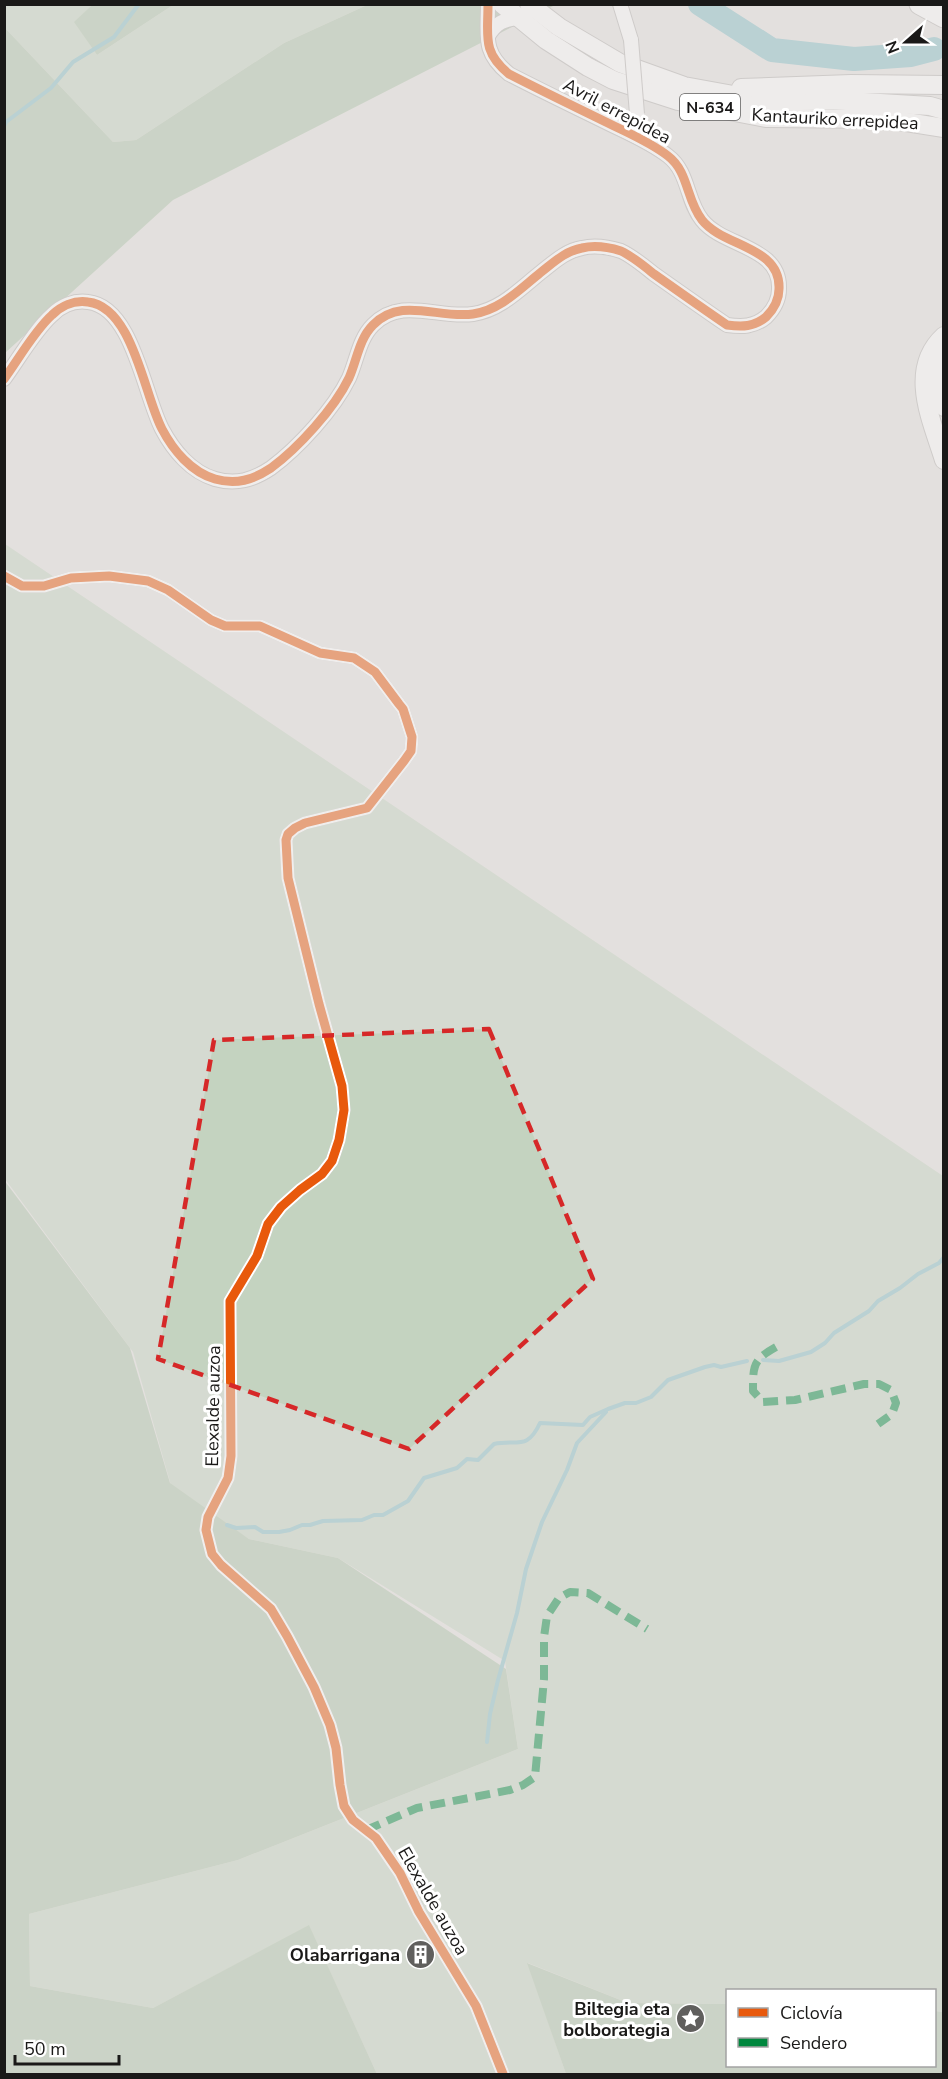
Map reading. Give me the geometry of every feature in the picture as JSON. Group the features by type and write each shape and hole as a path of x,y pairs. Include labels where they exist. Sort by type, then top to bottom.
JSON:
{"highway":[{"name":"Kantauriko errepidea","path":"502,4 559,27 620,63 684,86 772,102 830,100 930,106 944,110"},
{"path":"920,4 944,17"},
{"name":"Kantauriko errepidea","path":"524,11 546,40 588,67 613,80 678,101 766,118 886,119 944,128"},
{"path":"684,86 732,89 850,84 944,85"},
{"path":"944,336 929,353 924,392 944,460"},
{"path":"944,358 940,367 938,384 944,407"}],"street":[{"name":"Avril errepidea","path":"4,379 44,323 54,313 76,302 99,304 115,317 125,333 153,410 172,446 189,465 208,477 235,482 250,479 277,463 331,406 348,379 366,333 378,320 402,309 456,314 484,311 507,300 553,263 578,249 598,246 623,252 727,325 746,326 763,319 777,304 779,282 774,267 763,256 721,236 702,221 693,204 684,177 676,164 663,153 509,75 491,56 488,36 488,4"},
{"name":"Avril errepidea","path":"620,4 631,40 637,138"},
{"path":"488,36 494,26 524,11"},
{"name":"Elexalde auzoa","path":"4,576 22,586 44,586 71,578 109,576 148,581 168,590 211,620 225,626 260,626 320,652 354,658 375,672 403,709 412,737 411,750 367,808 305,823 288,834 286,840 288,878 342,1086 344,1110 339,1140 332,1161 322,1174 281,1207 268,1224 257,1256 230,1300 231,1456 228,1478 208,1517 206,1530 212,1554 270,1609 287,1636 314,1687 330,1725 336,1748 344,1806 353,1820 376,1838 400,1873 419,1912 476,2006 503,2074"}],"highlighted area":[{"path":"489,1029 593,1279 409,1449 158,1359 214,1040"}],"green space":[{"path":"5,5 92,5 75,22 97,55 173,5 367,5 284,43 136,140 113,142 5,28"},
{"path":"92,5 173,5 97,55 74,22"},
{"path":"367,5 555,5 173,200 5,353 5,28 113,142 136,140 284,43"},
{"path":"5,544 943,1176 943,2012 936,2011 936,1989 726,1989 726,2004 628,2003 528,1963 566,2074 377,2074 309,1926 153,2008 30,1986 29,1914 238,1860 518,1749 505,1661 338,1558 249,1539 172,1489 133,1352 5,1179"},
{"path":"4,1180 130,1348 170,1483 249,1539 338,1558 506,1669 518,1749 238,1860 29,1914 30,1986 153,2008 309,1925 377,2074 5,2074"},
{"path":"527,1963 628,2003 726,2004 726,2067 936,2067 936,2011 943,2012 943,2074 566,2074"}],"waterway":[{"path":"4,126 6,122 51,88 73,62 114,37 139,4"},
{"path":"700,4 772,50 854,59 911,55 934,49"},
{"path":"763,1360 779,1361 811,1352 825,1343 834,1333 869,1311 878,1301 939,1263 944,1257"},
{"path":"227,1525 236,1528 255,1527 263,1532 279,1532 323,1521 362,1520 374,1515 383,1515 408,1501 424,1478 457,1468 467,1459 478,1460 494,1444 526,1441 540,1423 583,1425 590,1417 608,1409 651,1397 668,1380 705,1367 714,1365 721,1367 747,1361"},
{"path":"487,1742 490,1714 498,1680 517,1613 526,1569 542,1522 577,1443 606,1412"}],"marked path":[{"path":"776,1347 763,1356 754,1369 753,1391 763,1402 795,1400 864,1384 879,1384 891,1390 896,1403 892,1414 878,1424"},
{"path":"366,1830 417,1808 510,1790 535,1777 544,1679 544,1637 547,1616 559,1598 570,1592 588,1593 647,1629"}],"cycle path":[{"path":"4,379 39,329 59,309 68,304 83,302 103,307 116,319 126,335 155,414 177,452 191,466 206,476 230,482 258,476 271,468 314,427 349,378 361,343 368,331 384,316 408,310 460,315 483,312 501,304 555,261 576,250 597,247 621,251 727,325 748,325 757,323 766,317 776,304 779,293 777,275 771,264 761,255 711,229 702,220 680,170 668,156 639,138 509,74 500,66 490,51 488,43 488,4"},
{"path":"4,576 22,586 44,586 71,578 109,576 148,581 168,590 211,620 225,626 260,626 320,653 354,658 375,672 403,709 412,737 411,751 367,808 305,823 288,834 286,840 288,878 342,1086 344,1110 339,1140 332,1161 322,1174 281,1207 268,1224 257,1256 230,1301 231,1456 228,1478 208,1517 206,1530 212,1554 221,1565 271,1609 287,1636 314,1687 330,1725 336,1748 344,1806 353,1820 376,1838 400,1873 419,1912 476,2006 503,2074"}],"place":[{"name":"Olabarrigana","path":"421,1955"},
{"name":"Biltegia eta bolborategia","path":"691,2019"}]}
